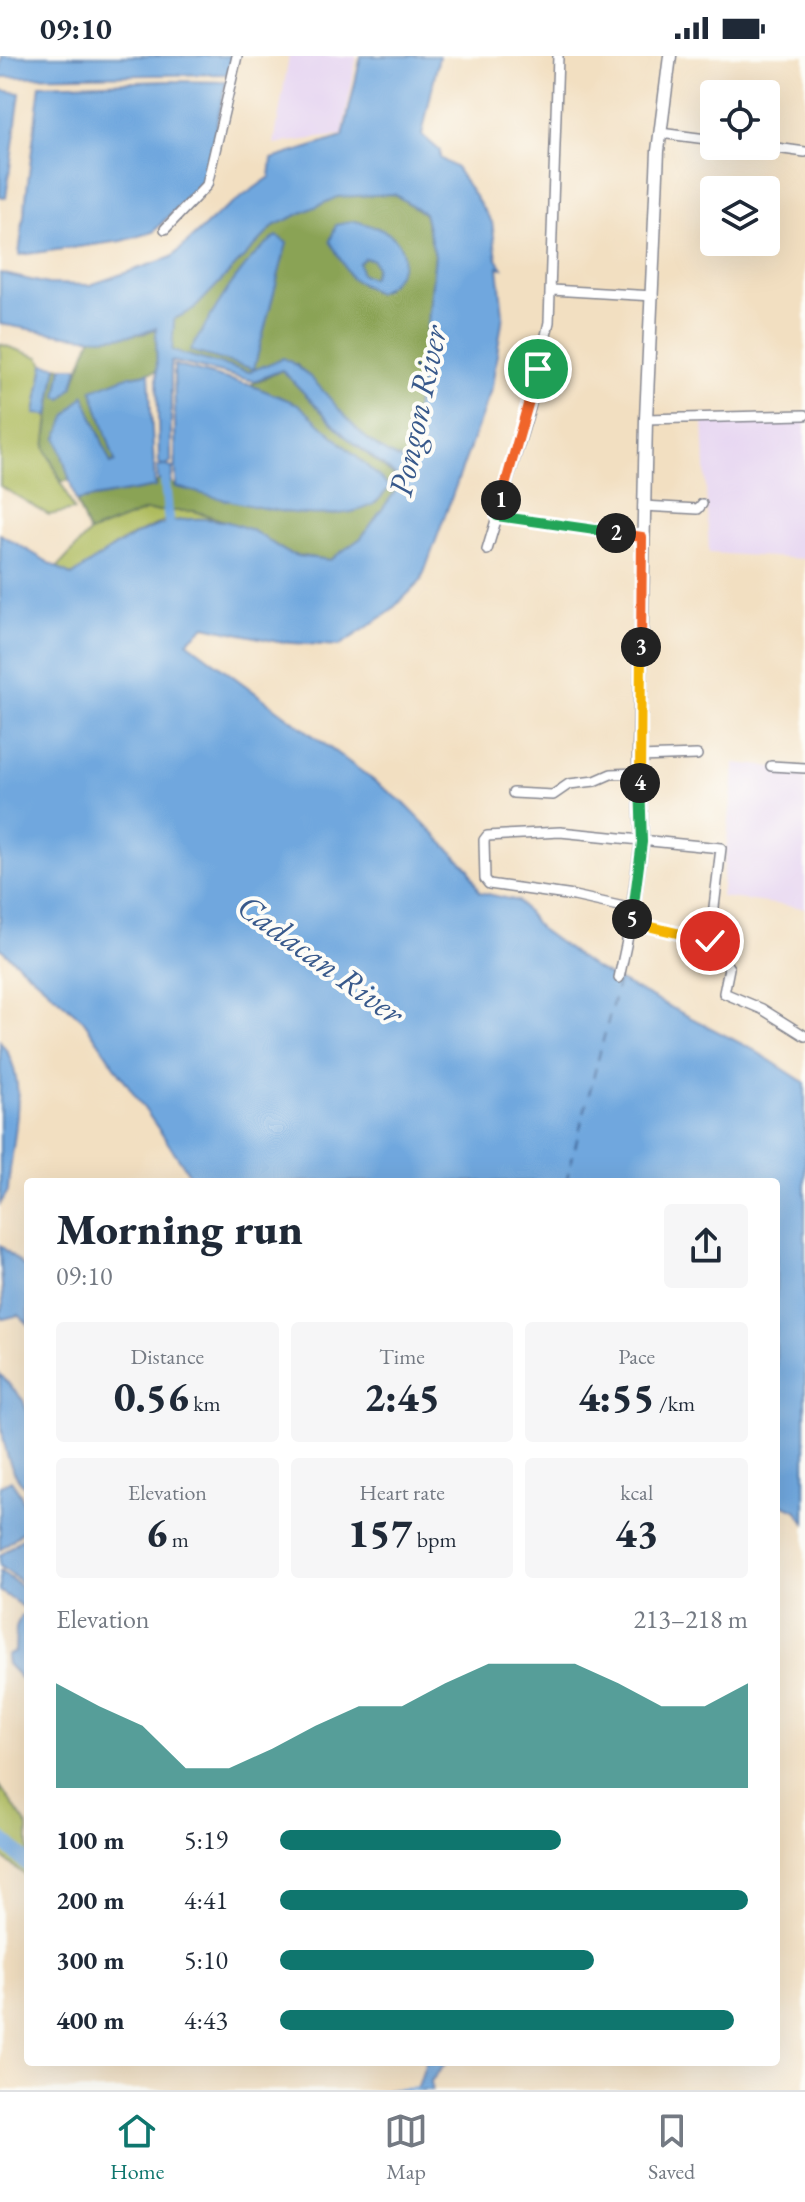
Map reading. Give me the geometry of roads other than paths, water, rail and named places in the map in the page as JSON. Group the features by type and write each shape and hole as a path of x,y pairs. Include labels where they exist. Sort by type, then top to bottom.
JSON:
{"street":[{"path":"165,229 207,185 237,56"},
{"path":"487,550 530,408 549,322 558,56"},
{"path":"619,978 632,916 642,842 639,757 646,419 660,133 670,56"},
{"path":"660,133 700,138"},
{"path":"780,149 805,152"},
{"path":"552,290 653,296"},
{"path":"646,419 805,415"},
{"path":"643,506 686,510 698,509 702,504"},
{"path":"497,516 642,537"},
{"path":"639,757 697,755"},
{"path":"771,766 805,768"},
{"path":"513,793 553,795 569,784 595,781 611,774 639,773"},
{"path":"710,941 721,848 560,832 487,836 484,840 485,879 489,884 574,896 710,941 729,968 724,993 762,1009 805,1036"}],"water":[{"path":"2,56 232,56 228,74 0,77"},
{"path":"361,56 439,56 422,135 440,151 440,158 456,168 492,222 497,259 503,268 498,267 503,315 492,387 421,581 388,613 339,646 278,642 205,626 187,642 404,803 469,869 479,892 518,901 539,928 594,968 754,1050 805,1083 805,1523 796,1510 780,1503 780,1178 192,1178 83,1020 0,948 0,534 72,576 114,548 156,526 201,518 225,521 251,530 293,555 330,560 361,538 403,481 345,436 282,370 254,381 171,361 171,463 166,466 173,468 171,482 158,480 157,467 163,466 159,464 156,328 138,334 99,338 0,324 0,273 48,284 90,285 172,257 218,214 270,177 272,159 343,137","holes":["394,194 424,213 435,255 424,360 407,462 369,441 313,380 283,358 249,372 172,351 174,319 193,310 275,225 337,197"]},
{"path":"226,82 204,180 153,232 122,241 19,255 40,85"},
{"path":"0,90 20,93 6,198 0,196"},
{"path":"355,221 382,230 396,240 403,256 402,264 390,284 377,293 351,278 330,241 336,225","holes":["365,258 373,260 376,267 372,278 361,274 359,263"]},
{"path":"277,236 287,243 254,369 190,351 239,274"},
{"path":"44,364 57,366 49,415 35,414"},
{"path":"174,365 250,385 298,404 390,487 372,505 328,515 275,510 176,487"},
{"path":"62,367 78,367 73,387 62,399 57,397"},
{"path":"149,373 155,487 76,501 57,438 67,415 84,395 111,464 115,462 92,390 125,377"},
{"path":"0,1041 10,1057 18,1094 8,1191 0,1204"},
{"path":"0,1245 24,1266 24,1320 19,1315 3,1319 0,1315 3,1304"},
{"path":"0,1374 24,1403 24,1485 12,1468 1,1422"},
{"path":"11,1480 21,1495 24,1530 0,1550 0,1486"},
{"path":"24,1536 24,1584 0,1566 0,1556"},
{"path":"0,1571 24,1588 23,1607 0,1591"},
{"path":"21,1615 24,1616 24,1682 7,1664 6,1655 15,1651 16,1627"},
{"path":"425,2066 444,2066 431,2081 432,2090 417,2090"}],"waterway":[{"path":"165,481 170,535"},
{"path":"0,1838 24,1860"},
{"path":"388,2090 420,2089"}],"water label":[{"name":"Pongon River","path":"417,411"},
{"name":"Cadacan River","path":"321,959"}]}
